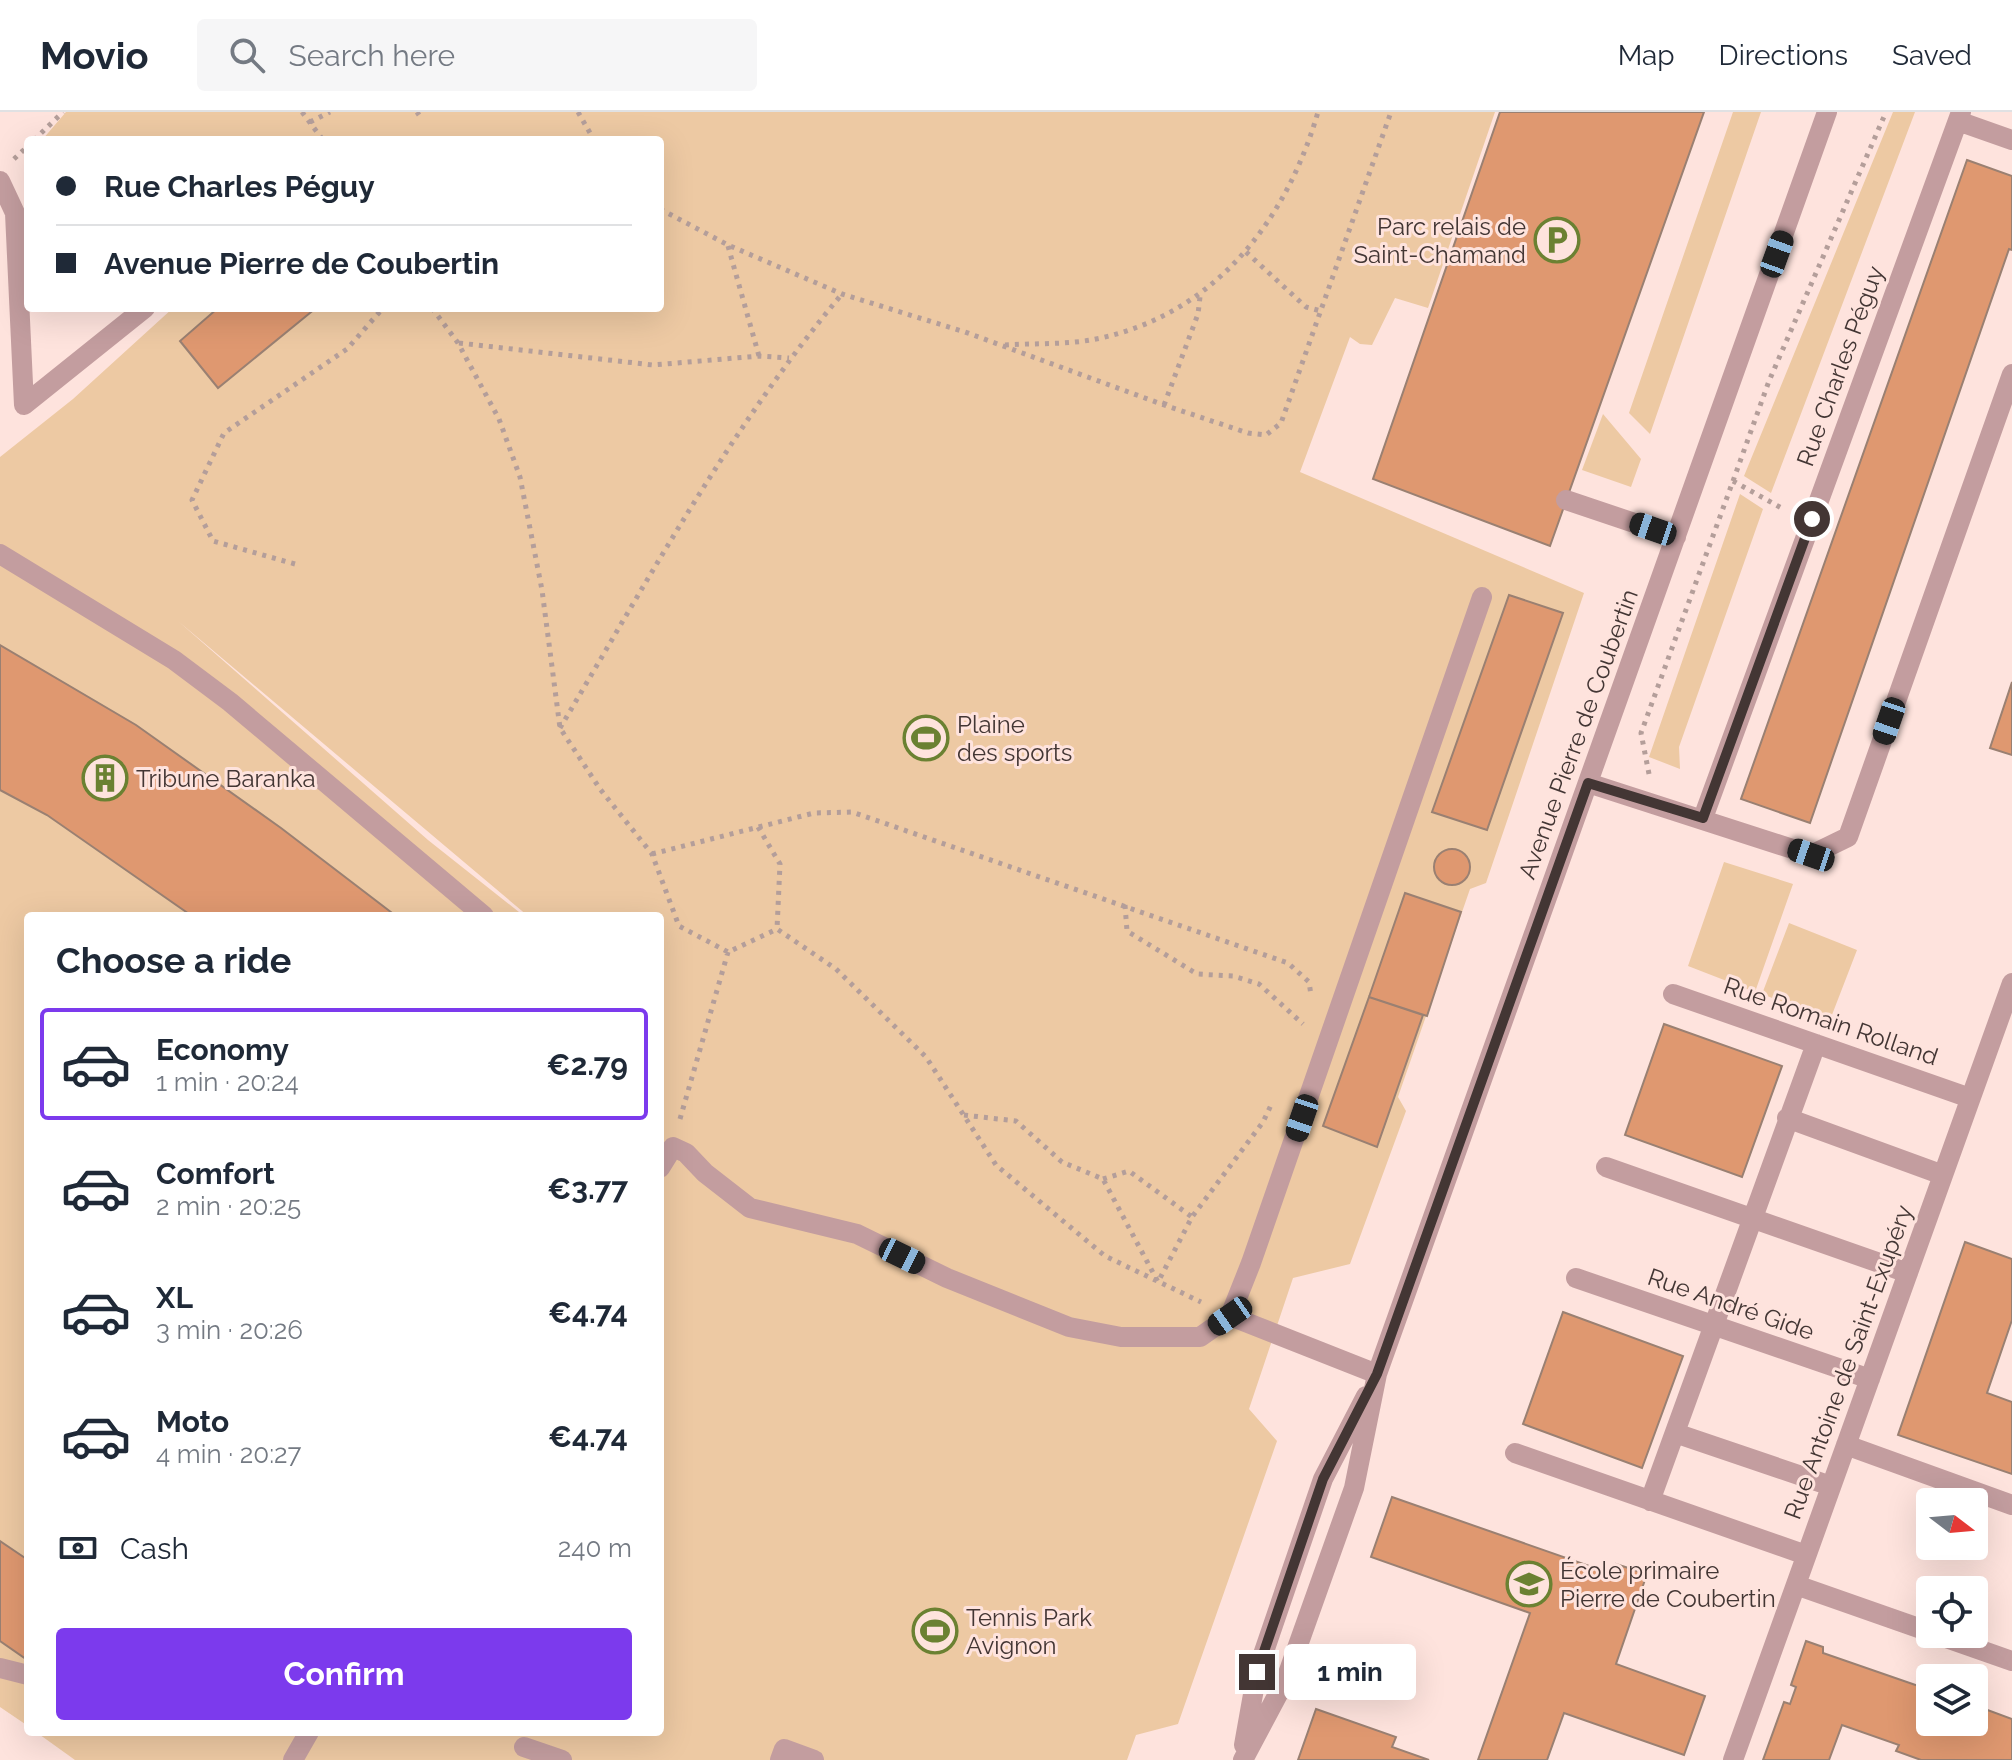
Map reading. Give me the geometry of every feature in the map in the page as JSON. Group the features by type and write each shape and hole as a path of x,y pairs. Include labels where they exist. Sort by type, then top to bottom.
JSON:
{"street":[{"name":"Avenue Pierre de Coubertin","path":"1242,1760 1286,1679 1349,1501 1377,1374 1827,112"},
{"path":"1960,116 2012,140"},
{"name":"Rue Charles Péguy","path":"1703,818 1960,116"},
{"path":"0,181 15,213 24,405 140,312"},
{"path":"1588,783 1811,855 1848,837 2012,374"},
{"path":"1566,500 1676,537"},
{"path":"0,554 174,660 219,693 479,912"},
{"path":"664,1162 673,1147 686,1153 705,1173 750,1208 857,1234 947,1278 1069,1327 1121,1337 1200,1337 1230,1316 1262,1234 1482,597"},
{"name":"Rue Antoine de Saint-Exupéry","path":"1733,1760 2012,983"},
{"name":"Rue Romain Rolland","path":"1673,994 1970,1098"},
{"path":"1650,1501 1750,1217 1816,1044"},
{"path":"1787,1118 1943,1175"},
{"path":"1606,1167 1908,1273"},
{"name":"Rue André Gide","path":"1576,1278 1870,1379"},
{"path":"1230,1316 1377,1374"},
{"name":"Avenue Pierre de Coubertin","path":"1242,1760 1257,1672 1323,1479 1377,1374"},
{"path":"1675,1433 1831,1486"},
{"path":"1846,1445 2012,1505"},
{"path":"1515,1453 1806,1555"},
{"path":"1796,1585 1916,1627"},
{"path":"1975,1648 2012,1661"},
{"path":"0,1668 24,1674"},
{"path":"293,1760 307,1736"},
{"path":"524,1747 562,1760"},
{"path":"780,1760 784,1749 814,1760"}],"path":[{"path":"38,136 63,112"},
{"path":"302,112 320,136"},
{"path":"310,122 330,112"},
{"path":"578,112 592,136"},
{"path":"1001,345 1096,339 1155,319 1200,296 1246,252 1304,160 1318,112"},
{"path":"664,212 728,245 842,294 1001,345 1248,433 1266,435 1281,423 1391,112"},
{"path":"1642,800 1650,770 1641,733 1769,381 1886,112"},
{"path":"728,245 759,356"},
{"path":"1246,252 1306,307 1321,311"},
{"path":"560,728 656,565 789,358 842,294"},
{"path":"1164,405 1198,314 1200,296"},
{"path":"295,564 213,541 192,500 224,433 347,349 379,312"},
{"path":"435,312 458,343 499,419 520,477 542,590 560,728 600,789 652,854 679,926 728,952"},
{"path":"458,343 653,365 759,356 789,358"},
{"path":"1733,481 1775,507 1812,519"},
{"path":"652,854 814,813 852,812 1288,963 1309,982 1314,1009"},
{"path":"758,827 780,864 777,929"},
{"path":"1125,905 1127,931 1149,948 1197,974 1233,976 1259,984 1307,1027 1311,1018"},
{"path":"777,929 836,969 926,1057 996,1165 1105,1256 1230,1316"},
{"path":"673,1147 728,952 777,929"},
{"path":"1158,1282 1192,1217 1263,1122 1276,1095"},
{"path":"964,1115 1016,1121 1062,1162 1103,1179 1158,1282"},
{"path":"1103,1179 1129,1171 1192,1217"}],"shaded area":[{"name":"Plaine des sports","path":"66,112 1495,112 1428,308 1395,298 1372,345 1360,344 1350,337 1300,472 1584,593 1486,883 1470,889 1398,1097 1406,1111 1350,1264 1293,1278 1249,1409 1277,1441 1178,1724 1136,1735 1127,1760 75,1760 42,1736 664,1736 664,912 523,912 178,621 428,840 519,912 24,912 24,1723 0,1707 0,457 73,399 169,312 664,312 664,136 45,136"},
{"path":"1733,112 1761,112 1650,434 1629,413"},
{"path":"1893,112 1915,112 1771,493 1744,476"},
{"path":"1603,414 1641,459 1631,487 1582,470"},
{"path":"1740,494 1763,509 1679,747 1680,769 1649,757"},
{"path":"1724,862 1793,884 1755,992 1688,966"},
{"path":"1789,923 1857,950 1830,1020 1762,994"}],"building":[{"name":"Parc relais de Saint-Chamand","path":"1500,112 1704,112 1550,546 1373,479"},
{"path":"1967,160 2012,176 2012,250 2009,249 1810,823 1741,799"},
{"path":"213,312 311,312 218,388 180,341"},
{"path":"1509,595 1563,613 1487,830 1432,812"},
{"name":"Tribune Baranka","path":"0,645 136,725 281,828 391,912 186,912 47,815 0,790"},
{"path":"2012,682 2012,755 1990,748"},
{"path":"1452,849 1465,854 1470,867 1465,880 1452,885 1439,880 1434,867 1439,854"},
{"path":"1405,893 1461,912 1427,1016 1369,997"},
{"path":"1369,997 1423,1015 1377,1147 1323,1126"},
{"path":"1664,1024 1782,1066 1742,1177 1625,1135"},
{"path":"1965,1242 2012,1259 2012,1320 1987,1393 2012,1402 2012,1474 1898,1435"},
{"path":"1563,1312 1683,1356 1642,1468 1523,1424"},
{"path":"1392,1497 1612,1574 1616,1564 1647,1574 1616,1664 1705,1696 1684,1755 1564,1713 1547,1760 1478,1760 1530,1613 1371,1557"},
{"path":"0,1541 24,1557 24,1658 0,1641"},
{"path":"1806,1641 1823,1647 1823,1653 1916,1685 1916,1736 1988,1736 1988,1710 2012,1719 2012,1760 1921,1760 1896,1751 1899,1745 1842,1725 1829,1760 1763,1760 1784,1702 1790,1704 1796,1687 1791,1685"},
{"path":"1316,1709 1396,1737 1392,1747 1429,1760 1298,1760"}],"place":[{"name":"Parc relais de Saint-Chamand","path":"1557,240"},
{"name":"Plaine des sports","path":"926,738"},
{"name":"Tribune Baranka","path":"105,778"},
{"name":"École primaire Pierre de Coubertin","path":"1529,1584"},
{"name":"Tennis Park Avignon","path":"935,1631"}],"route":[{"path":"1257,1672 1323,1479 1377,1374 1588,783 1703,818 1812,519"}]}
